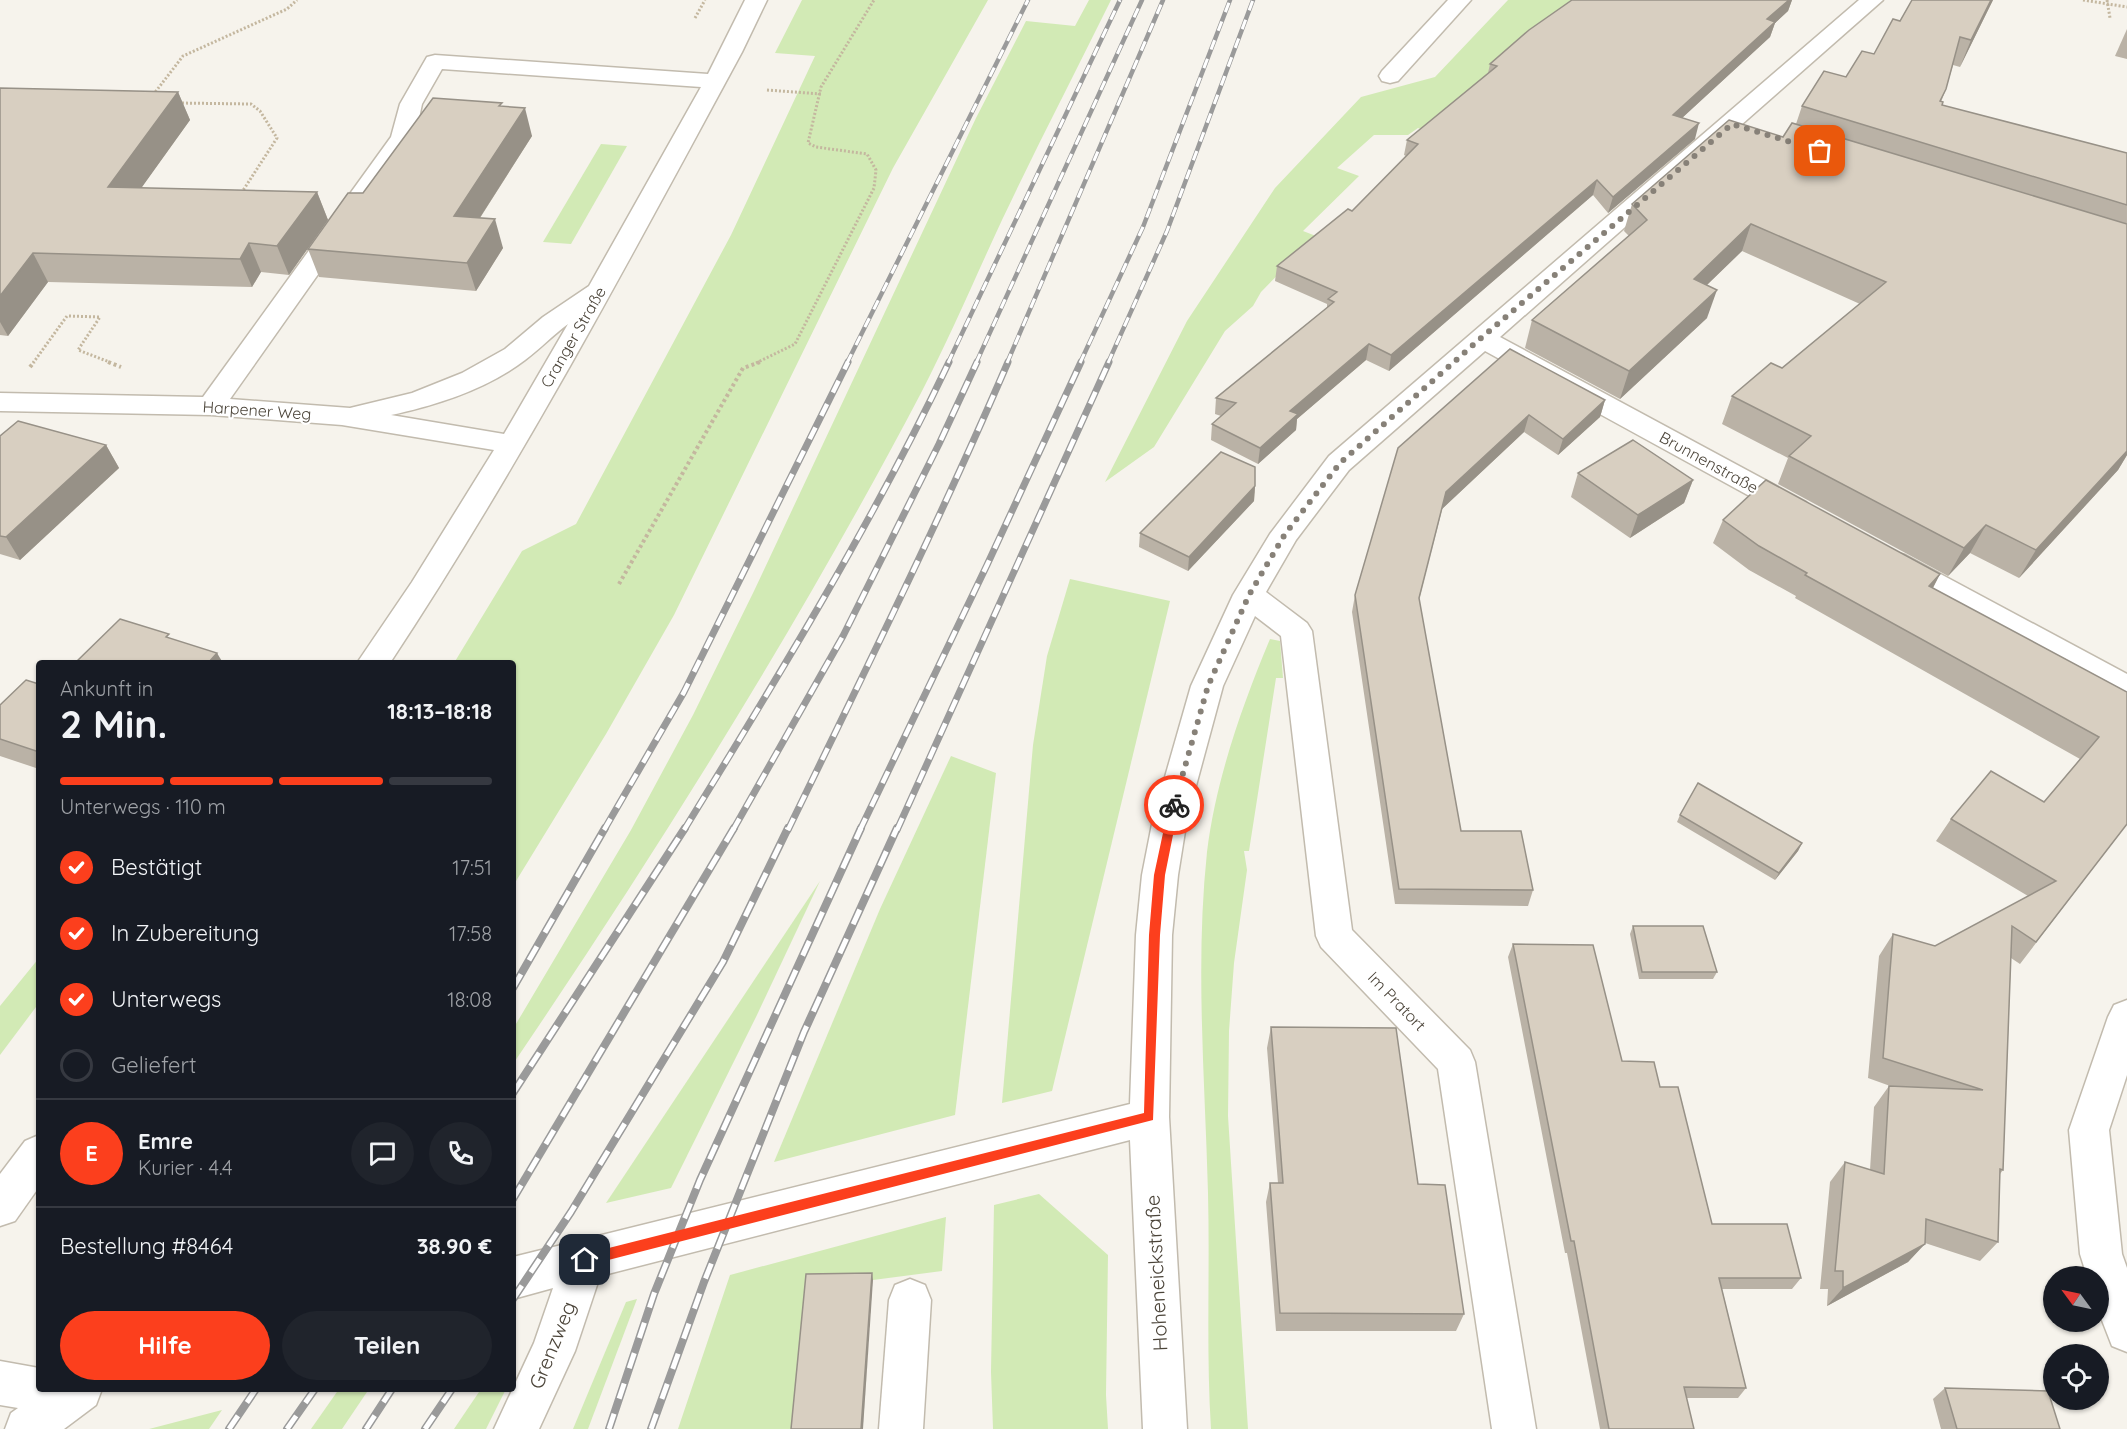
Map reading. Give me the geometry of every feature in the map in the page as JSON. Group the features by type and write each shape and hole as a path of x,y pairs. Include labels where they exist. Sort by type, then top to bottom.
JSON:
{"street":[{"name":"Cranger Straße","path":"375,660 417,600 472,513 601,288 748,20 756,0"},
{"path":"1390,76 1460,0"},
{"name":"Hoheneickstraße","path":"1165,1429 1149,1117 1154,935 1160,875 1170,819 1208,686 1249,595 1285,534 1340,463 1481,338 1743,127 1872,0"},
{"path":"211,406 403,137 411,104 435,62 715,81"},
{"path":"342,416 390,408 420,400 472,379 515,355 552,323 601,288"},
{"name":"Brunnenstraße","path":"1481,338 1825,525"},
{"name":"Harpener Weg","path":"0,402 211,406 342,416 511,444"},
{"path":"1866,548 2127,689"},
{"name":"Im Pratort","path":"1249,595 1296,631 1334,936 1456,1062 1514,1429"},
{"path":"2127,1017 2089,1130 2101,1254 2127,1331"},
{"path":"516,1277 1149,1117"},
{"path":"0,1208 36,1158"},
{"name":"Grenzweg","path":"516,1429 554,1351 585,1260"},
{"path":"901,1429 910,1300"},
{"path":"0,1383 36,1389"},
{"path":"27,1429 76,1392"}],"path":[{"path":"147,102 183,56 287,9 297,0"},
{"path":"695,18 705,0"},
{"path":"619,584 743,368 770,358 795,344 874,188 876,170 867,154 816,147 808,143 821,87 874,0"},
{"path":"2083,0 2127,7"},
{"path":"2107,0 2110,18"},
{"path":"767,90 821,94"},
{"path":"170,102 251,104 260,111 277,138 238,198"},
{"path":"40,352 67,316 100,317 78,350 146,377 130,405"}],"green space":[{"path":"802,0 988,0 893,168 674,615 606,734 516,881 516,660 456,660 522,551 576,524 731,235 815,56 775,53"},
{"path":"1089,0 1111,0 1015,192 932,372 874,480 777,650 675,818 516,1060 516,1024 631,830 693,715 754,591 976,118 1026,21 1075,26"},
{"path":"1508,0 1584,0 1431,133 1418,128 1408,135 1374,135 1337,168 1359,176 1303,231 1316,236 1261,292 1253,306 1225,331 1154,447 1105,482 1187,321 1275,188 1361,97 1435,77"},
{"path":"601,144 627,146 571,244 543,242"},
{"path":"1070,579 1170,601 1052,1091 1002,1103 1033,745 1047,656"},
{"path":"1270,639 1280,641 1283,678 1276,678 1249,851 1244,851 1247,870 1234,963 1229,1031 1228,1116 1248,1429 1211,1429 1208,1193 1201,979 1203,894 1211,825 1231,743"},
{"path":"951,756 996,773 955,1115 774,1162 880,909"},
{"path":"820,881 756,1017 671,1188 606,1203"},
{"path":"36,962 36,1007 0,1055 0,1006"},
{"path":"1039,1194 1108,1255 1106,1395 1108,1429 993,1429 991,1372 994,1205"},
{"path":"946,1217 942,1271 873,1280 808,1280 793,1429 678,1429 730,1275"},
{"path":"637,1299 588,1429 573,1429 626,1302"},
{"path":"337,1392 367,1392 342,1429 311,1429"},
{"path":"479,1392 504,1392 486,1429 454,1429"},
{"path":"222,1410 209,1429 149,1429"}],"building":[{"path":"1572,0 1789,0 1767,19 1775,22 1673,115 1699,123 1613,197 1597,180 1391,355 1369,344 1290,411 1298,414 1260,448 1212,424 1236,403 1216,398 1334,302 1328,299 1337,292 1277,266 1348,209 1352,211 1418,144 1407,140 1497,66 1490,64 1529,30"},
{"path":"1912,0 1991,0 1971,40 1960,37 1946,89 1940,101 1943,102 1942,105 2127,153 2127,205 1802,106 1824,71 1846,77 1862,51 1874,54 1893,19 1900,21"},
{"path":"0,88 178,92 108,187 317,192 277,246 249,243 240,259 33,253 0,296"},
{"path":"433,98 502,103 499,106 525,108 454,216 495,219 467,263 308,249 348,193 363,193"},
{"path":"1729,120 1783,137 1792,123 2127,224 2127,451 2036,550 1986,525 1964,548 1789,456 1811,436 1732,396 1771,363 1782,368 1886,282 1751,224 1694,279 1717,290 1629,371 1532,320 1647,220 1632,204"},
{"path":"1510,349 1605,400 1563,439 1529,415 1446,492 1419,598 1461,831 1521,831 1533,890 1399,889 1355,595 1398,448"},
{"path":"18,421 106,445 6,537 0,536 0,436"},
{"path":"1633,440 1693,480 1638,515 1578,473"},
{"path":"1221,452 1255,467 1255,486 1189,557 1140,533"},
{"path":"1766,480 1940,574 1929,586 2127,692 2127,824 2036,942 2012,926 2003,1170 2000,1169 1998,1242 1926,1219 1925,1244 1843,1288 1843,1271 1835,1271 1845,1162 1884,1174 1889,1086 1983,1090 1883,1058 1893,934 1935,946 2056,881 1951,819 1991,771 2044,802 2099,737 1805,575 1807,573 1759,546 1723,520"},
{"path":"120,619 169,634 166,637 217,653 211,660 78,660"},
{"path":"26,680 36,683 36,751 0,739 0,705"},
{"path":"1698,783 1802,843 1779,873 1680,815"},
{"path":"1633,926 1703,926 1717,972 1642,972"},
{"path":"1513,944 1593,945 1622,1061 1654,1062 1660,1087 1678,1087 1712,1224 1787,1224 1801,1278 1719,1278 1746,1388 1684,1387 1694,1429 1609,1429 1574,1241 1571,1241"},
{"path":"1271,1027 1396,1028 1418,1184 1445,1185 1464,1314 1280,1313 1270,1183 1283,1183"},
{"path":"872,1273 861,1429 791,1429 806,1274"},
{"path":"1945,1388 2043,1391 2043,1410 2054,1410 2060,1429 1957,1429"}],"railway":[{"path":"847,363 1028,0"},
{"path":"948,363 1120,0"},
{"path":"976,363 1142,0"},
{"path":"1007,363 1163,0"},
{"path":"1080,363 1143,227 1230,0"},
{"path":"1108,363 1167,231 1253,0"},
{"path":"604,830 684,692 848,362"},
{"path":"684,830 856,541 949,362"},
{"path":"733,830 843,636 939,444 977,362"},
{"path":"788,830 928,539 1008,362"},
{"path":"860,830 1081,362"},
{"path":"897,830 1109,362"},
{"path":"516,983 605,828"},
{"path":"516,1088 685,828"},
{"path":"516,1194 734,828"},
{"path":"516,1294 571,1212 723,962 788,828"},
{"path":"609,1429 654,1294 700,1180 861,828"},
{"path":"651,1429 704,1282 804,1032 897,828"},
{"path":"229,1429 254,1392"},
{"path":"287,1429 313,1392"},
{"path":"366,1429 390,1392"},
{"path":"425,1429 450,1392"}],"way so far":[{"path":"1174,805 1208,686 1249,595 1285,534 1340,463 1481,338 1732,124 1820,151"}],"route":[{"path":"585,1260 1149,1117 1154,935 1160,875 1174,805"}]}
